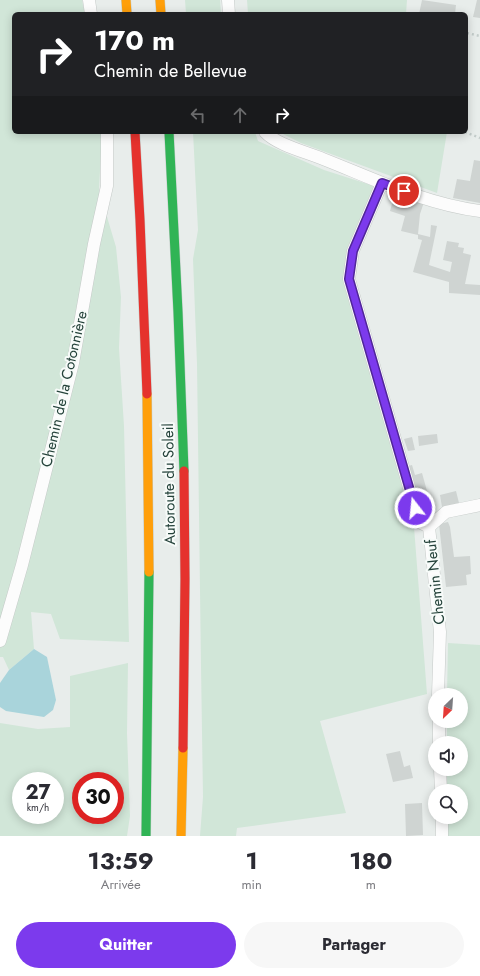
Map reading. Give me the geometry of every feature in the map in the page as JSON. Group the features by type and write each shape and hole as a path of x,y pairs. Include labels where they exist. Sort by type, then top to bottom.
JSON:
{"highway":[{"path":"126,0 127,12"},
{"path":"160,0 162,12"},
{"name":"Autoroute du Soleil","path":"135,134 144,318 149,500 149,670 146,836"},
{"name":"Autoroute du Soleil","path":"169,134 178,285 184,495 184,669 181,836"}],"street":[{"path":"89,0 91,12"},
{"path":"228,0 229,12"},
{"name":"Chemin de la Cotonnière","path":"0,641 22,565 73,363 94,244 107,186 107,134"},
{"path":"268,134 286,145 382,183 458,208 480,211"},
{"path":"382,183 353,251 349,279 419,522 429,527"},
{"name":"Chemin Neuf","path":"438,688 440,632 429,527 446,512 480,506"},
{"path":"442,824 442,836"}],"path":[{"path":"468,33 480,36"},
{"path":"468,133 480,138"}],"green space":[{"path":"0,0 82,0 85,12 12,12 12,134 102,134 99,190 116,247 121,297 119,348 124,426 129,642 60,639 51,614 31,612 34,649 9,670 3,657 0,657"},
{"path":"185,0 220,0 221,12 186,12"},
{"path":"247,0 407,0 406,12 248,12"},
{"path":"193,134 256,134 258,141 324,170 374,186 347,249 343,281 414,527 427,694 320,721 346,813 237,828 236,836 200,836 203,797 197,364 193,259 198,230"},
{"path":"283,134 447,134 437,193 301,143"},
{"path":"448,643 480,645 480,836 446,836 446,824 468,824 468,784 447,784 447,776 468,776 468,736 447,736 447,728 468,728 468,688 447,688"},
{"path":"128,663 127,733 130,816 127,836 0,836 0,723 38,729 70,727 70,676"}],"water":[{"path":"34,649 47,657 56,700 53,710 44,717 6,711 0,707 0,683 9,670"}],"building":[{"path":"422,0 456,5 455,12 419,12"},
{"path":"477,0 480,0 480,18 473,17"},
{"path":"474,160 480,161 480,203 453,198 457,179 470,181"},
{"path":"395,193 424,202 420,214 418,234 430,237 431,225 437,226 429,265 450,272 452,262 443,260 447,241 459,243 458,247 464,248 463,253 471,255 465,284 480,285 480,295 449,293 449,282 413,272 422,240 418,239 418,235 401,231 405,216 390,211"},
{"path":"437,434 438,443 419,446 418,436"},
{"path":"412,437 415,450 408,451 404,439"},
{"path":"412,465 415,475 422,473 432,509 420,511 405,467"},
{"path":"456,491 459,503 442,507 440,495"},
{"path":"448,522 454,557 470,556 471,574 466,575 467,585 446,587 439,524"},
{"path":"400,751 404,767 410,765 413,778 393,782 386,754"},
{"path":"422,803 423,835 406,836 405,804"}],"traffic: fast":[{"path":"169,134 184,471"},
{"path":"146,836 149,572"}],"traffic: slow":[{"path":"126,0 127,12"},
{"path":"160,0 161,12"},
{"path":"147,394 149,572"},
{"path":"181,836 183,748"}],"traffic: jam":[{"path":"135,134 147,394"},
{"path":"183,748 185,579 184,471"}],"route":[{"path":"404,191 382,183 353,251 349,279 415,508"}]}
